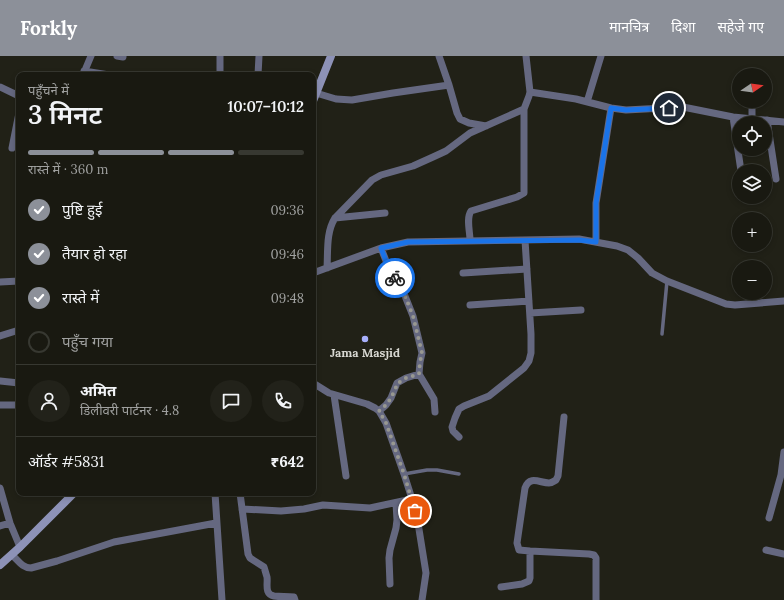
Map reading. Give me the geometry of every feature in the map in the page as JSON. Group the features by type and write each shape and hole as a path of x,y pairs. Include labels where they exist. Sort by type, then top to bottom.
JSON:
{"main road":[{"path":"316,92 331,56"},
{"path":"0,565 12,555 70,496"}],"street":[{"path":"83,72 91,56"},
{"path":"220,56 220,72"},
{"path":"258,72 259,56"},
{"path":"439,56 457,114 460,119 469,123 487,126"},
{"path":"470,240 468,218 471,211 517,198 524,192 524,109 530,92 526,56"},
{"path":"587,102 601,56"},
{"path":"316,97 352,100 393,92 449,85"},
{"path":"0,87 16,95"},
{"path":"530,92 626,110 683,107 732,117"},
{"path":"596,242 596,203 611,108"},
{"path":"327,268 331,224 372,180 380,175 413,166 446,151 470,133 524,109"},
{"path":"772,121 784,122"},
{"path":"12,148 16,128"},
{"path":"772,153 776,179"},
{"path":"335,218 385,213"},
{"path":"316,272 381,248 408,242 470,240 579,240 617,246 628,250 652,273 667,281 726,304 735,305 784,301"},
{"path":"459,437 453,431 452,427 459,409 489,396 524,368 529,361 532,334 525,240"},
{"path":"381,248 388,266 405,296 413,316 422,353 419,374 434,399 435,412"},
{"path":"463,273 527,269"},
{"path":"0,282 16,281"},
{"path":"470,306 529,301"},
{"path":"530,313 581,310"},
{"path":"0,336 16,331"},
{"path":"379,411 391,398 398,383 406,378 419,374"},
{"path":"0,382 16,383"},
{"path":"316,385 328,393 367,404 375,408 379,411 386,423 404,474 418,523 426,573 422,600"},
{"path":"334,395 346,476"},
{"path":"0,405 16,405"},
{"path":"564,417 558,476 556,480 551,483 532,480 527,484 525,488 517,543 519,550 594,555 596,558 596,600"},
{"path":"769,518 781,475 784,452"},
{"path":"0,488 10,523 20,547"},
{"path":"215,496 222,600"},
{"path":"240,496 248,554 250,558 264,567 267,577 268,593 272,596 294,597 295,600"},
{"path":"242,509 281,511 304,509 323,505 370,508 412,499"},
{"path":"390,584 389,558 396,528 396,503"},
{"path":"0,526 10,523"},
{"path":"12,555 26,568 31,568 114,542 216,523"},
{"path":"766,550 784,554"},
{"path":"500,587 522,584 529,581 530,551"}],"lane":[{"path":"662,334 667,281"},
{"path":"404,474 427,470 437,470 459,474"}],"way so far":[{"path":"395,278 405,296 413,316 422,353 419,374 406,378 398,383 391,398 379,411 386,423 415,511"}],"place":[{"name":"Jama Masjid","path":"365,339"}],"route":[{"path":"395,278 388,266 381,248 408,242 470,240 579,240 596,242 596,203 611,108 626,110 669,108"}]}
